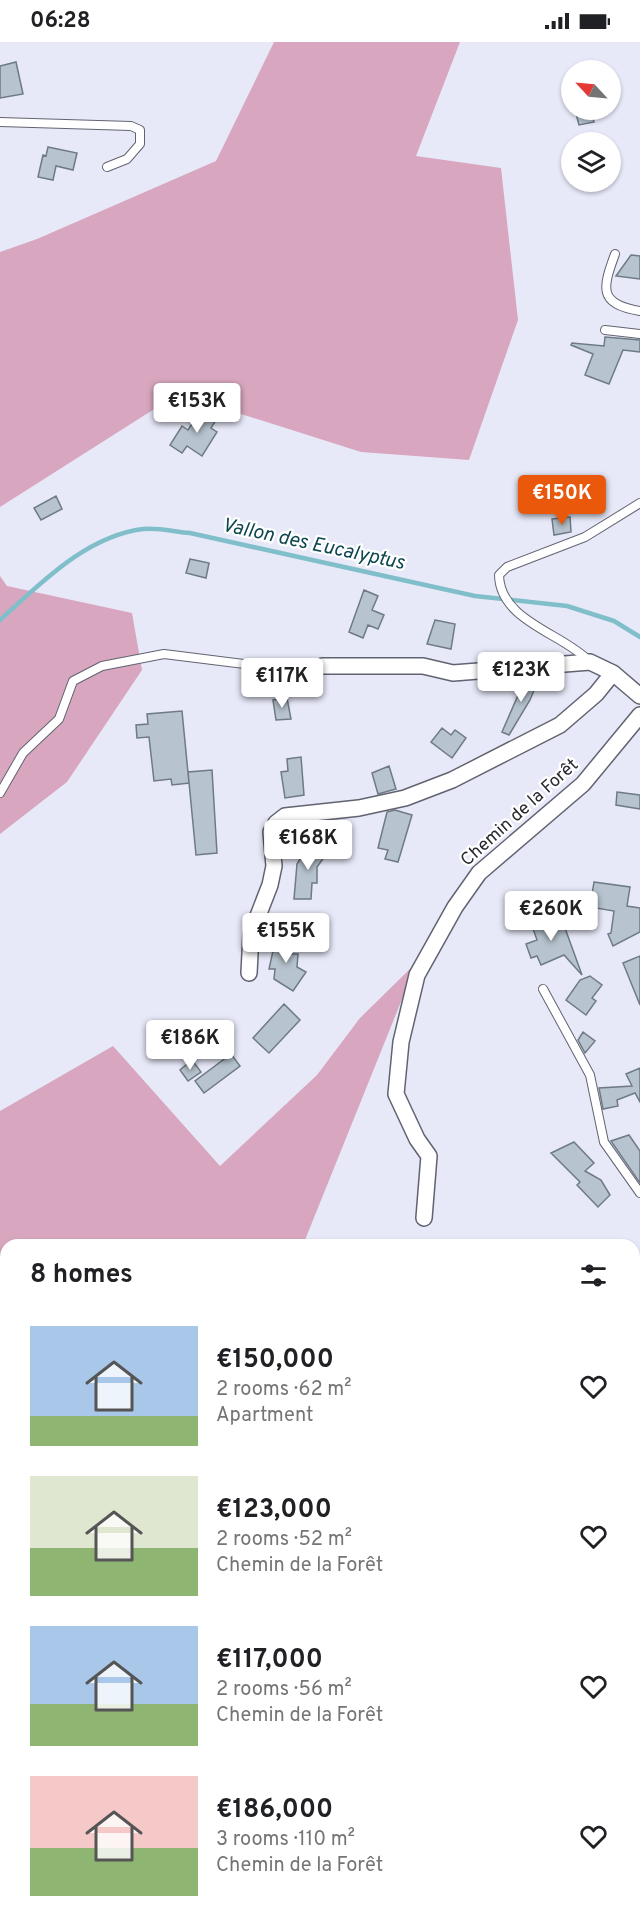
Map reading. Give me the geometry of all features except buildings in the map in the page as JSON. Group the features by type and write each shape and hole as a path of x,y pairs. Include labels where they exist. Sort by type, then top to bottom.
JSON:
{"street":[{"path":"322,666 423,666 453,673 590,662 613,673 640,696"},
{"path":"249,973 251,934 270,885 274,866 271,832 276,823 285,816 359,808 405,798 452,780 560,725 596,694 613,673"},
{"name":"Chemin de la Forêt","path":"424,1218 429,1156 417,1139 396,1094 401,1042 417,975 455,907 479,873 583,784 640,715"}],"lane":[{"path":"0,122 131,126 140,130 140,144 127,159 107,167"},
{"path":"615,254 605,282 607,294 615,303 640,310"},
{"path":"605,330 640,334"},
{"path":"590,662 582,654 512,607 499,588 499,575 507,567 585,537 640,503"},
{"path":"0,793 23,753 58,719 73,681 102,666 164,654 300,671 322,666"},
{"path":"543,989 590,1075 604,1142 640,1193"}],"shaded area":[{"path":"274,42 460,42 416,156 501,168 518,320 469,460 361,452 178,394 0,507 0,252 37,239 216,161"},
{"path":"0,576 7,586 132,613 142,670 67,782 0,834"},
{"path":"417,962 305,1239 0,1239 0,1111 113,1046 220,1166 317,1075 360,1018"}],"waterway":[{"name":"Vallon des Eucalyptus","path":"0,620 48,577 83,551 122,533 155,529 190,533 475,596 567,606 614,621 640,637"}]}
